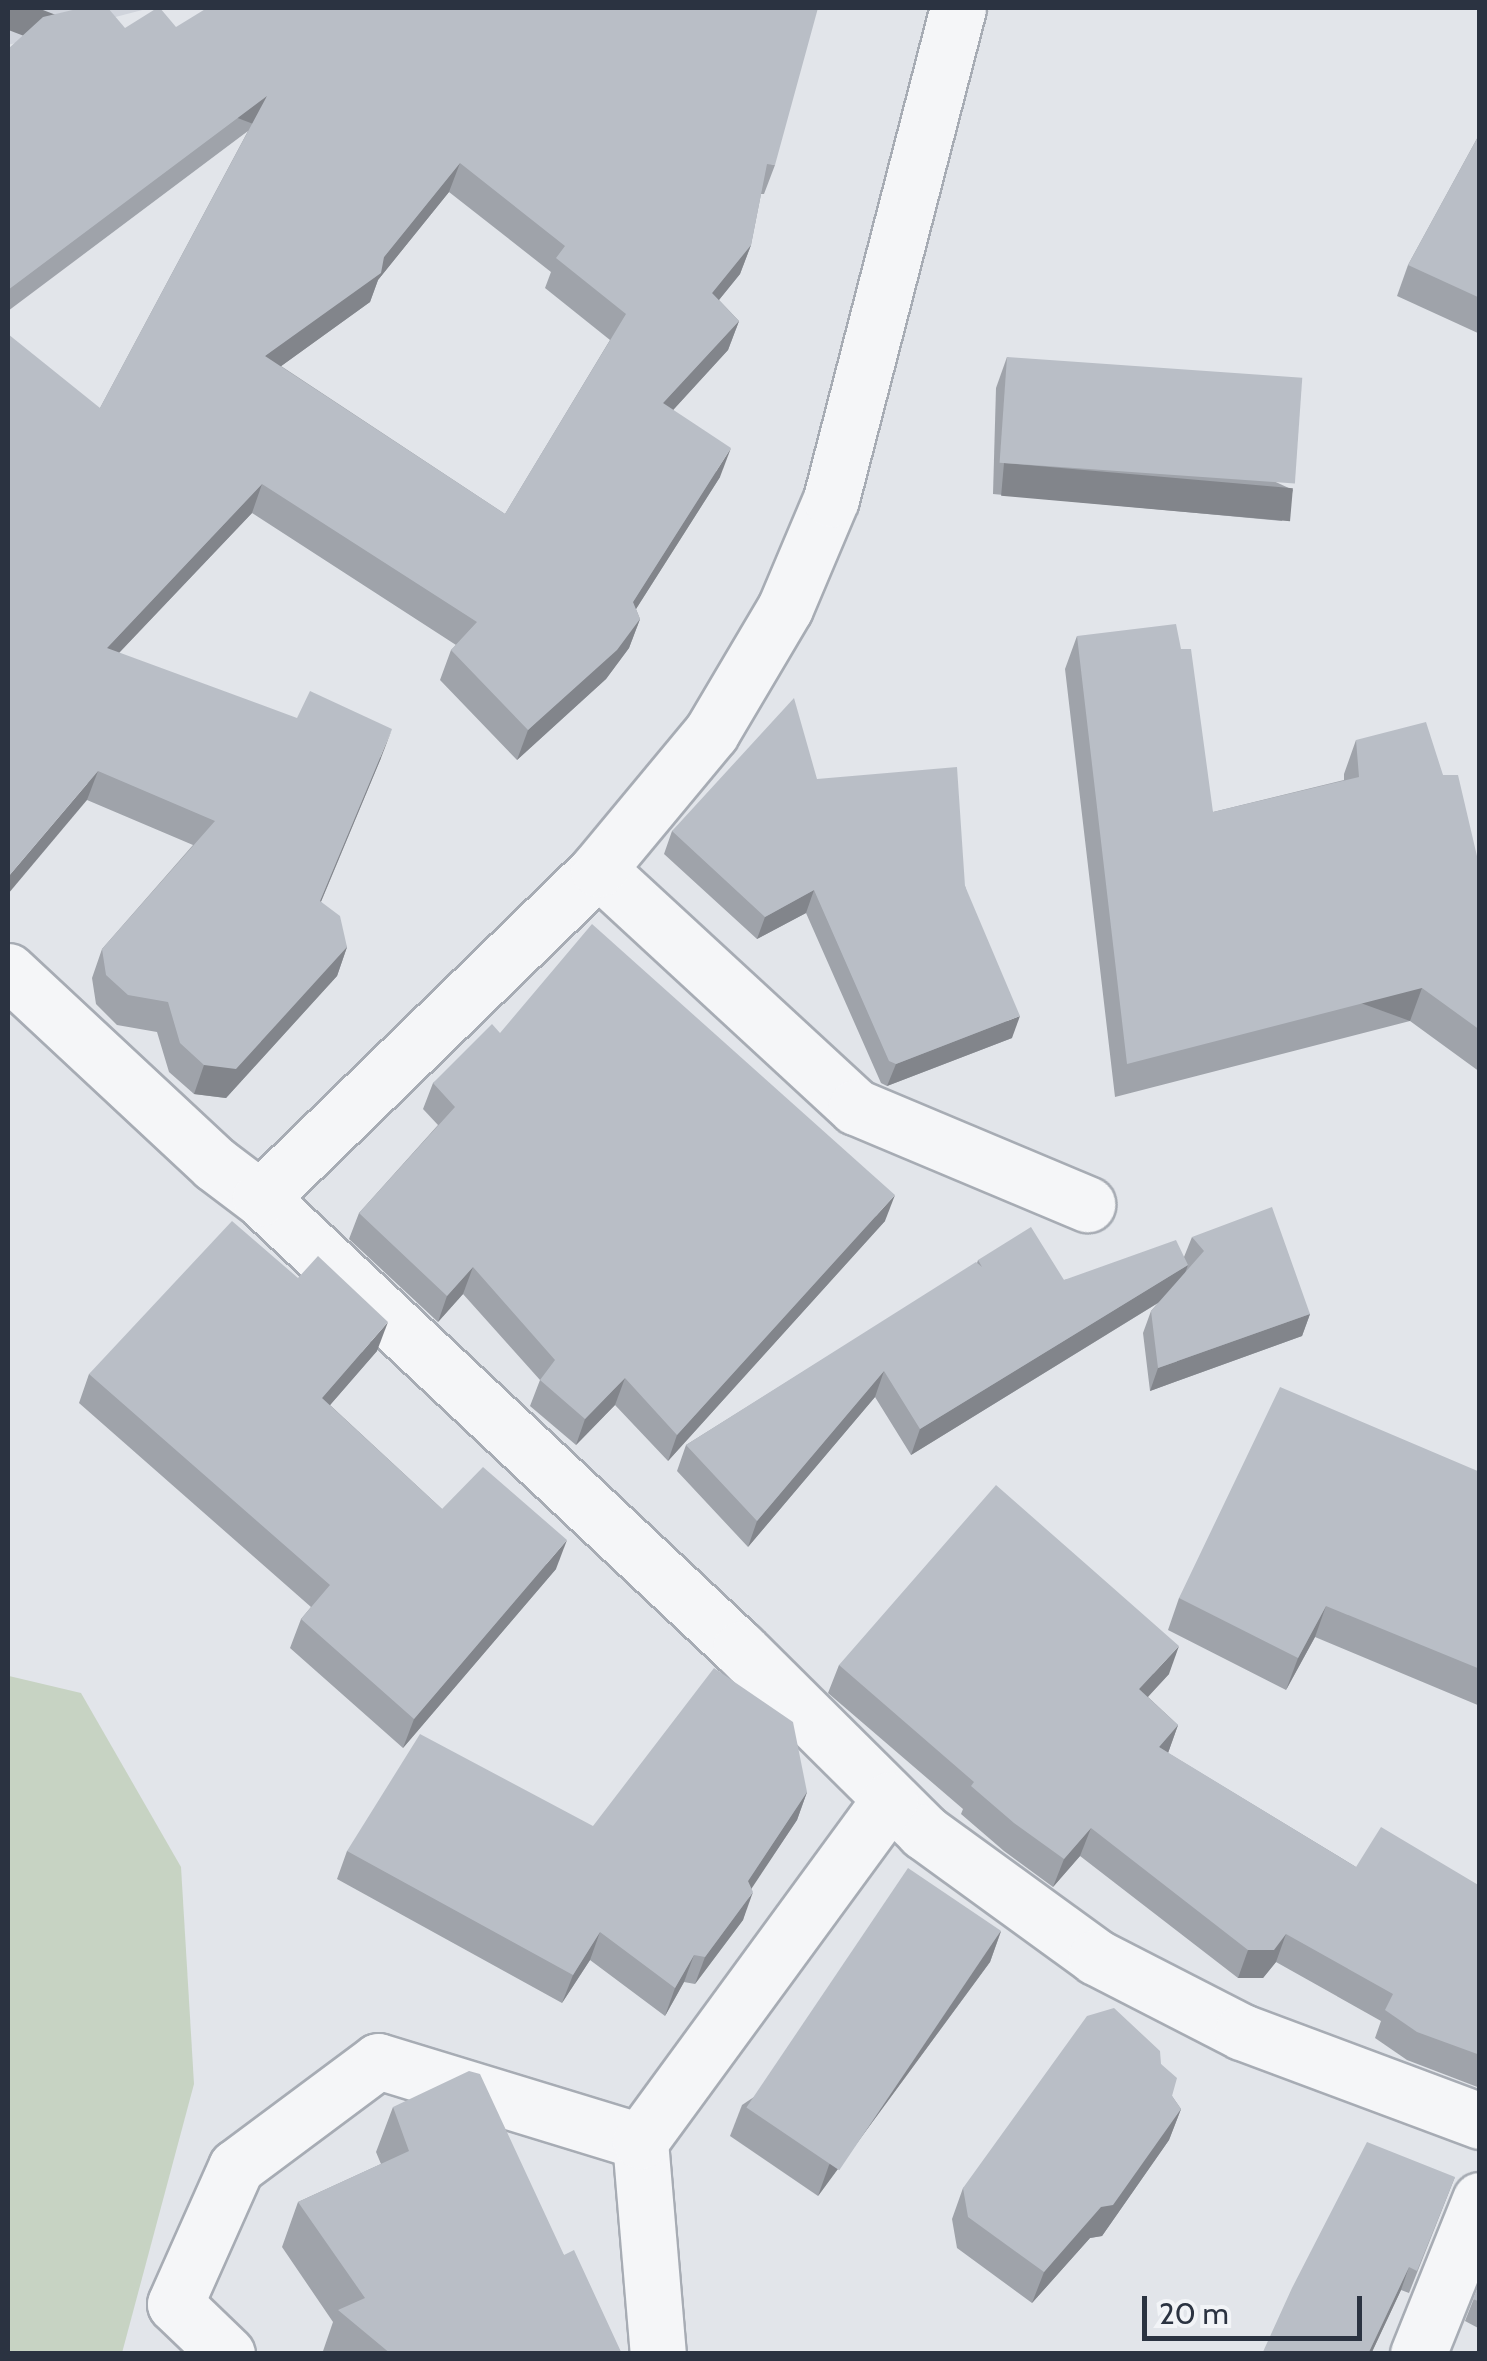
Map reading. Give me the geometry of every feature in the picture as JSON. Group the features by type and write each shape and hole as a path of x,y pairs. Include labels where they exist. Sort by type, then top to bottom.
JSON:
{"street":[{"path":"260,1198 598,869 711,733 785,608 831,499 958,8"},
{"path":"598,869 856,1107 1087,1204"},
{"path":"8,971 215,1164 260,1198 740,1649 924,1832 1096,1957 1242,2032 1473,2103"},
{"path":"658,2354 640,2140 890,1800"},
{"path":"227,2354 175,2304 236,2167 378,2061 640,2140"},
{"path":"1418,2354 1480,2200"}],"shaded area":[{"path":"8,8 150,8 8,45"}],"green space":[{"path":"9,1676 81,1693 181,1867 194,2084 122,2353 8,2353"}],"building":[{"path":"81,8 108,8 125,28 157,8 176,27 207,8 818,8 775,165 767,164 751,245 712,293 739,321 663,403 731,448 633,602 640,619 617,650 528,730 451,650 477,622 262,484 107,648 297,718 310,691 392,729 320,901 340,916 347,947 236,1069 204,1065 180,1043 168,1002 128,995 106,975 102,949 215,821 98,771 8,877 8,334 100,408 267,96 8,290 8,49 43,17","holes":["460,163 565,246 556,258 626,314 505,514 265,356 381,273 384,257"]},
{"path":"1480,133 1480,298 1408,265"},
{"path":"1007,357 1302,378 1295,483 1000,463"},
{"path":"1176,624 1181,649 1191,649 1213,812 1359,777 1356,740 1426,722 1443,775 1458,775 1480,869 1480,1030 1422,988 1127,1064 1077,636"},
{"path":"794,698 817,779 957,767 965,886 1020,1016 896,1064 889,1061 814,890 765,917 672,831"},
{"path":"592,924 895,1195 677,1435 625,1378 585,1419 540,1380 555,1360 473,1267 447,1296 359,1213 455,1107 433,1083 492,1024 500,1033"},
{"path":"1272,1207 1310,1314 1158,1368 1151,1311 1204,1251 1192,1237"},
{"path":"232,1221 298,1278 318,1256 388,1322 322,1398 442,1509 483,1467 567,1540 414,1719 301,1619 330,1585 89,1374"},
{"path":"1031,1227 1064,1280 1176,1240 1188,1265 920,1429 884,1371 757,1521 686,1445 976,1262 982,1267 978,1260"},
{"path":"1280,1387 1480,1472 1480,1669 1326,1606 1298,1658 1179,1598"},
{"path":"996,1485 1179,1646 1139,1689 1178,1725 1159,1747 1356,1867 1381,1827 1480,1886 1480,2055 1417,2032 1385,2010 1393,1994 1286,1934 1274,1950 1248,1950 1091,1828 1064,1859 971,1786 974,1782 839,1665"},
{"path":"714,1668 793,1722 807,1792 748,1881 753,1892 705,1957 694,1955 675,1988 600,1932 573,1975 347,1851 420,1734 593,1826"},
{"path":"908,1868 1001,1931 839,2170 746,2108"},
{"path":"1114,2008 1160,2051 1161,2064 1177,2078 1172,2096 1181,2109 1113,2205 1101,2207 1044,2272 968,2217 963,2188 1087,2016"},
{"path":"469,2071 480,2074 564,2255 574,2250 622,2354 391,2354 338,2310 365,2298 298,2202 409,2151 393,2107"},
{"path":"1367,2142 1455,2177 1417,2271 1409,2267 1368,2354 1262,2354 1292,2288"},
{"path":"1480,2283 1480,2302 1473,2299"}]}
